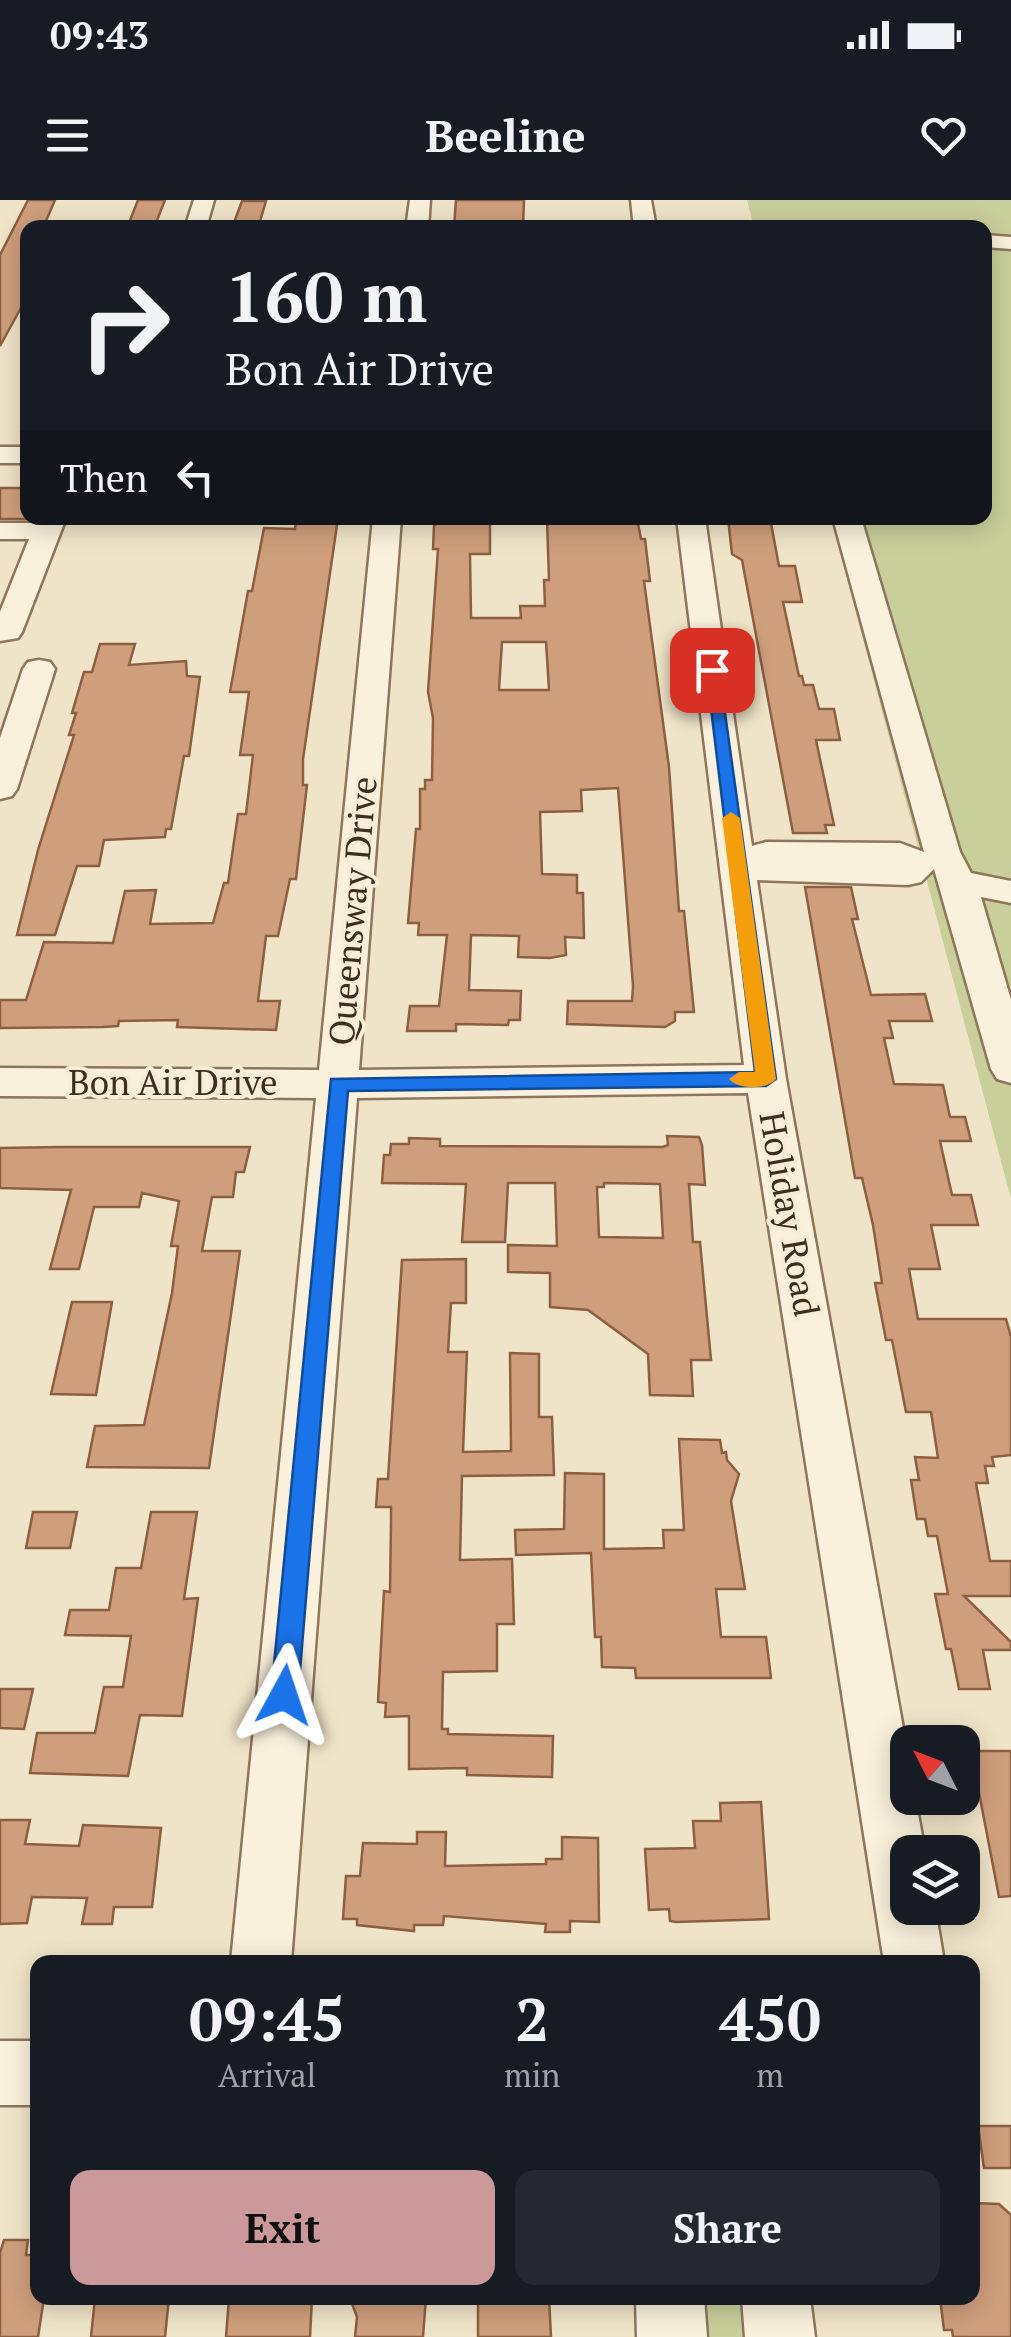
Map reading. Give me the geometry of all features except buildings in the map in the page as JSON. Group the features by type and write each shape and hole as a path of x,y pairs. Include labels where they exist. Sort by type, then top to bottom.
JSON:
{"street":[{"path":"0,532 43,525"},
{"path":"0,632 7,632 10,598 48,525"},
{"name":"Queensway Drive","path":"262,1955 386,525"},
{"name":"Holiday Road","path":"692,525 766,1079 914,1955"},
{"path":"849,525 942,852 973,877 1004,1017 1011,1069"},
{"path":"0,790 39,668"},
{"path":"737,862 769,872 973,877"},
{"name":"Bon Air Drive","path":"0,1082 339,1084 766,1079"},
{"path":"0,2073 30,2073"},
{"path":"670,2305 672,2337"},
{"path":"777,2305 780,2337"}],"green space":[{"path":"747,200 1011,200 1011,1199 833,525 992,525 992,220 752,220"},
{"path":"693,2305 752,2305 755,2337 695,2337"}],"slow traffic":[{"path":"731,818 766,1079 739,1079"}],"route":[{"path":"284,1695 339,1084 766,1079 712,670"}]}
